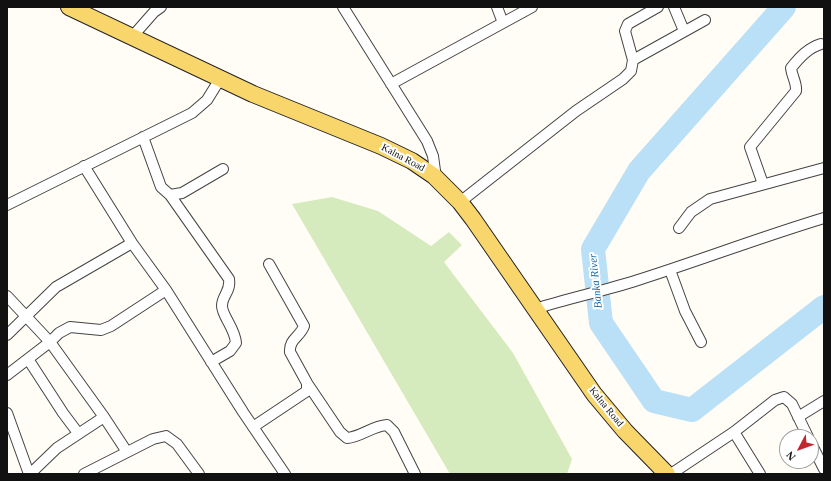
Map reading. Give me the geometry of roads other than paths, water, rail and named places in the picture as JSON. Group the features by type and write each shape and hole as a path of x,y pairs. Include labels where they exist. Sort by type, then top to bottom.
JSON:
{"main road":[{"name":"Kalna Road","path":"69,7 253,94 381,146 412,161 436,178 460,202 594,394 626,431 667,474"}],"street":[{"path":"132,37 154,12 161,7"},
{"path":"497,7 503,22"},
{"path":"391,84 532,7"},
{"path":"460,202 576,111 623,79 631,71 633,60 625,31 628,24 658,7"},
{"path":"674,7 684,31"},
{"path":"347,8 391,84 427,141 433,156 436,178"},
{"path":"633,60 705,20"},
{"path":"763,184 750,147 796,91 796,85 792,76 792,68 804,52 812,46 823,46"},
{"path":"7,205 192,113 207,100 220,79"},
{"path":"142,137 161,187 170,195 229,279 229,291 223,300 222,306 235,333 236,343 230,351 211,362"},
{"path":"84,166 132,243 166,290 253,427 285,474"},
{"path":"679,228 691,212 710,198 824,168"},
{"path":"170,195 182,193 223,169"},
{"path":"535,309 566,299 636,281 777,232 824,218"},
{"path":"7,335 56,287 132,243"},
{"path":"269,264 302,320 304,326 302,332 292,340 290,352 307,383 340,432 346,438 355,437 376,426 386,425 394,432 415,474"},
{"path":"670,270 685,311 702,342"},
{"path":"7,375 50,342 59,333 70,328 101,330 112,326 166,290"},
{"path":"7,296 50,342 104,417 126,452"},
{"path":"28,359 63,413 78,433"},
{"path":"253,427 300,397 306,391 307,383"},
{"path":"671,474 734,432 775,400 784,397 792,404 804,429"},
{"path":"798,416 824,402"},
{"path":"7,414 29,474 57,448 104,417"},
{"path":"734,432 760,474"},
{"path":"84,474 153,439 166,436 176,444 199,474"},
{"path":"819,459 824,469"}],"waterway":[{"name":"Banka River","path":"784,7 639,171 593,249 601,323 654,401 692,410 824,307"}]}
